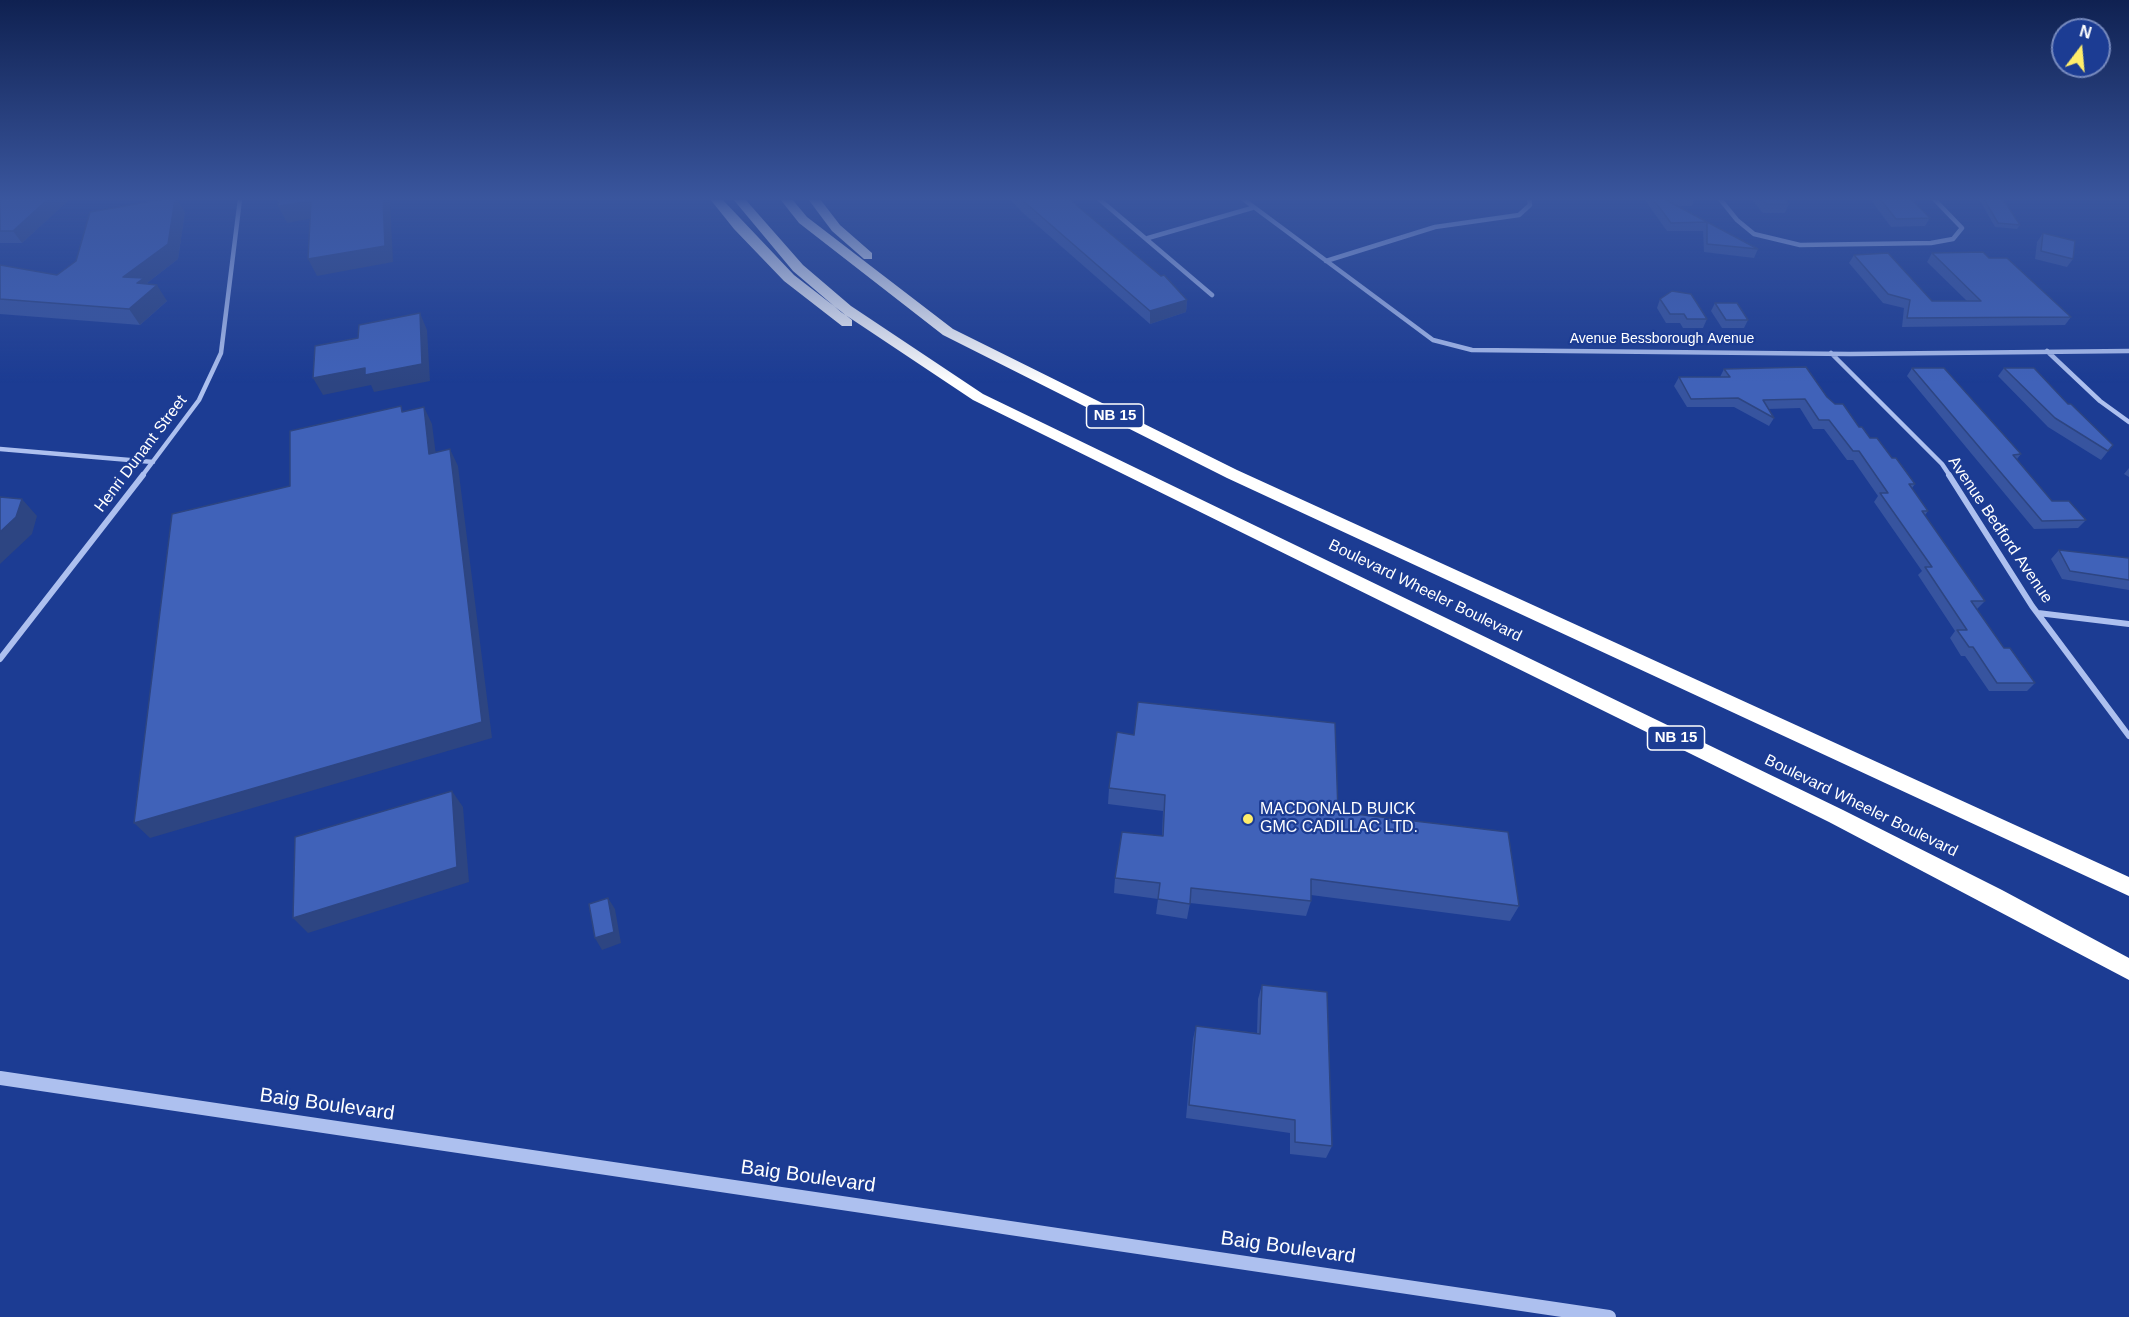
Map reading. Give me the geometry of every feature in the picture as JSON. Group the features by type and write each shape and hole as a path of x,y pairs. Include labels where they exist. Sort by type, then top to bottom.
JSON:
{"highway":[{"path":"774,260 823,307 912,363 978,398"},
{"name":"Boulevard Wheeler Boulevard","path":"792,260 846,309 978,398 1836,816 2129,970"},
{"name":"Boulevard Wheeler Boulevard","path":"855,260 948,332 1232,474 2129,887"},
{"path":"874,260 927,306 999,358"},
{"path":"2064,935 2129,978"}],"street":[{"name":"Henri Dunant Street","path":"0,659 199,400 221,353 232,260"},
{"path":"1173,260 1212,295"},
{"name":"Avenue Bessborough Avenue","path":"1326,261 1433,340 1472,350 1831,353 2129,351"},
{"path":"2046,350 2100,401 2129,422"},
{"name":"Avenue Bedford Avenue","path":"1831,353 1942,464 2038,613 2129,736"},
{"path":"0,449 153,462"},
{"path":"2038,613 2129,624"},
{"name":"Baig Boulevard","path":"0,1078 1609,1317"}],"building":[{"path":"146,260 123,277 144,278 137,283 157,285 129,309 0,299 0,265 57,275 76,261"},
{"path":"1092,260 1142,260 1161,276 1164,275 1187,300 1150,311"},
{"path":"1859,260 1895,260 1932,301 1981,301 1940,260 2010,260 2071,317 1907,318 1910,300 1888,294"},
{"path":"1672,291 1691,294 1707,319 1687,319 1684,314 1670,314 1660,299"},
{"path":"1715,303 1737,303 1748,320 1726,320"},
{"path":"420,313 422,364 365,375 365,368 313,378 315,346 358,338 359,325"},
{"path":"1806,367 1827,397 1835,404 1843,404 1859,427 1862,427 1870,438 1877,438 1892,458 1896,458 1915,484 1909,484 1928,511 1922,511 1985,601 1971,601 2004,648 2010,648 2035,683 1997,683 1973,647 1969,647 1957,630 1967,630 1925,567 1932,567 1880,493 1888,493 1859,451 1853,451 1829,420 1819,420 1805,399 1763,400 1774,418 1738,398 1691,399 1679,377 1730,377 1724,369"},
{"path":"1912,368 1944,368 2021,454 2013,455 2052,501 2069,501 2086,520 2042,521"},
{"path":"2004,368 2034,368 2068,404 2071,404 2113,445 2108,451 2055,418"},
{"path":"401,406 402,412 424,407 429,454 450,449 482,722 134,823 172,514 290,486 290,431"},
{"path":"0,497 22,499 16,517 0,532"},
{"path":"2059,550 2129,558 2129,580 2070,571"},
{"name":"MACDONALD BUICK GMC CADILLAC LTD.","path":"1138,702 1335,723 1338,812 1508,832 1519,906 1311,879 1311,901 1191,888 1190,904 1158,899 1160,883 1115,878 1122,832 1163,836 1165,795 1109,788 1117,732 1134,735"},
{"path":"452,791 457,867 293,918 295,837"},
{"path":"608,898 614,932 595,938 589,904"},
{"path":"1262,985 1327,992 1332,1146 1295,1142 1295,1120 1189,1105 1196,1026 1260,1034"}],"place":[{"name":"MACDONALD BUICK GMC CADILLAC LTD.","path":"1248,819"}]}
